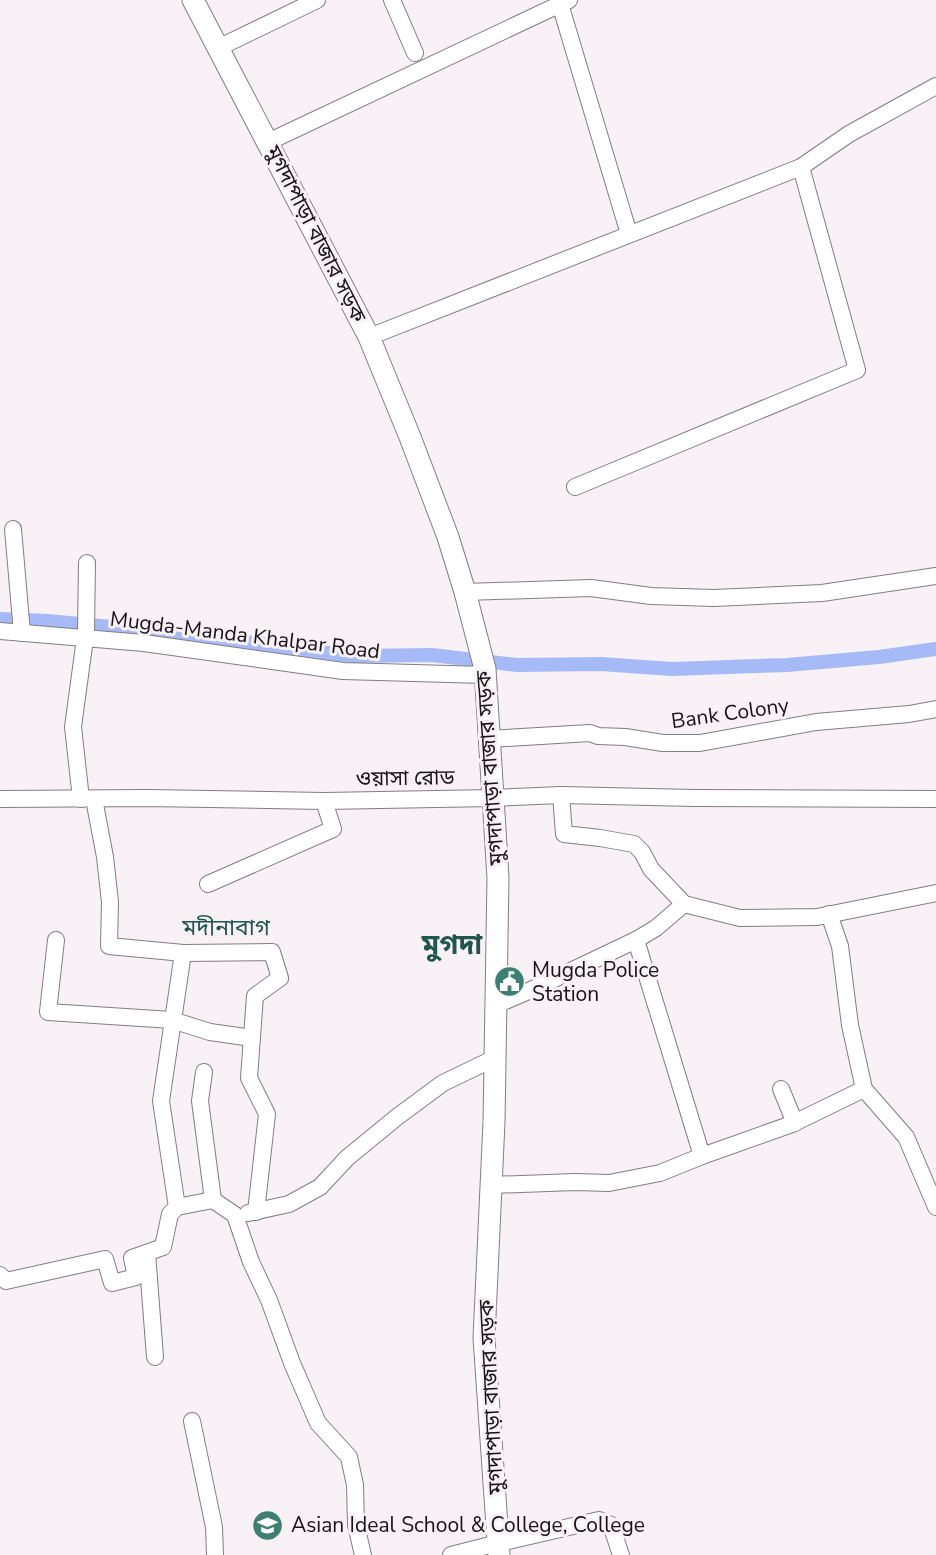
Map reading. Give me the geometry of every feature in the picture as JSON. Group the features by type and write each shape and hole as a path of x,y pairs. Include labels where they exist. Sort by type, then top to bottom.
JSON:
{"street":[{"name":"মুগদাপাড়া বাজার সড়ক","path":"192,0 369,337 448,537 485,672 498,878 494,1122 484,1338 499,1547"},
{"path":"218,48 317,0"},
{"path":"391,0 415,53"},
{"path":"268,142 565,2 629,234"},
{"path":"369,337 801,167 849,134 936,86"},
{"path":"575,486 857,370 801,167"},
{"path":"13,529 22,625"},
{"path":"87,563 86,630 73,727 88,799 105,857 110,902 109,946 183,953 272,952 280,978 255,996 249,1078 267,1114 256,1212"},
{"path":"465,592 591,588 651,596 714,598 822,593 936,576"},
{"name":"Mugda-Manda Khalpar Road","path":"0,632 22,625 86,630 144,643 343,671 485,672"},
{"name":"Bank Colony","path":"489,739 590,733 663,743 700,743 816,722 936,709"},
{"path":"561,795 564,834 634,845 642,852 651,869 684,904 740,918 817,917 936,893"},
{"name":"ওয়াসা রোড","path":"0,799 324,801 561,795 722,799 936,799"},
{"path":"208,884 333,829 324,801"},
{"path":"496,1005 636,940 656,928 684,904"},
{"path":"830,915 840,946 850,1025 864,1089 906,1137 936,1207"},
{"path":"56,940 48,1012 172,1020 210,1032 252,1038"},
{"path":"636,940 702,1156"},
{"path":"177,1207 161,1101 183,953"},
{"path":"235,1215 289,1204 320,1187 346,1158 434,1089 495,1058"},
{"path":"204,1072 200,1101 213,1200"},
{"path":"781,1089 795,1123"},
{"path":"491,1185 609,1183 660,1174 795,1123 864,1089"},
{"path":"0,1275 6,1281 105,1259 113,1283 136,1276 132,1258 163,1247 170,1214 177,1207 213,1200 235,1215 251,1262 318,1423 349,1457 355,1485 356,1525 363,1555"},
{"path":"147,1253 155,1357"},
{"path":"192,1421 214,1527 215,1555"},
{"path":"450,1555 499,1547 599,1520 611,1525 621,1555"}],"waterway":[{"path":"0,619 184,634 353,656 432,655 517,665 601,664 672,669 787,665 936,649"}],"place":[{"name":"Mugda Police Station","path":"509,982"},
{"name":"Asian Ideal School & College, College","path":"268,1525"}],"district":[{"name":"মদীনাবাগ","path":"226,927"},
{"name":"মুগদা","path":"452,945"}]}
